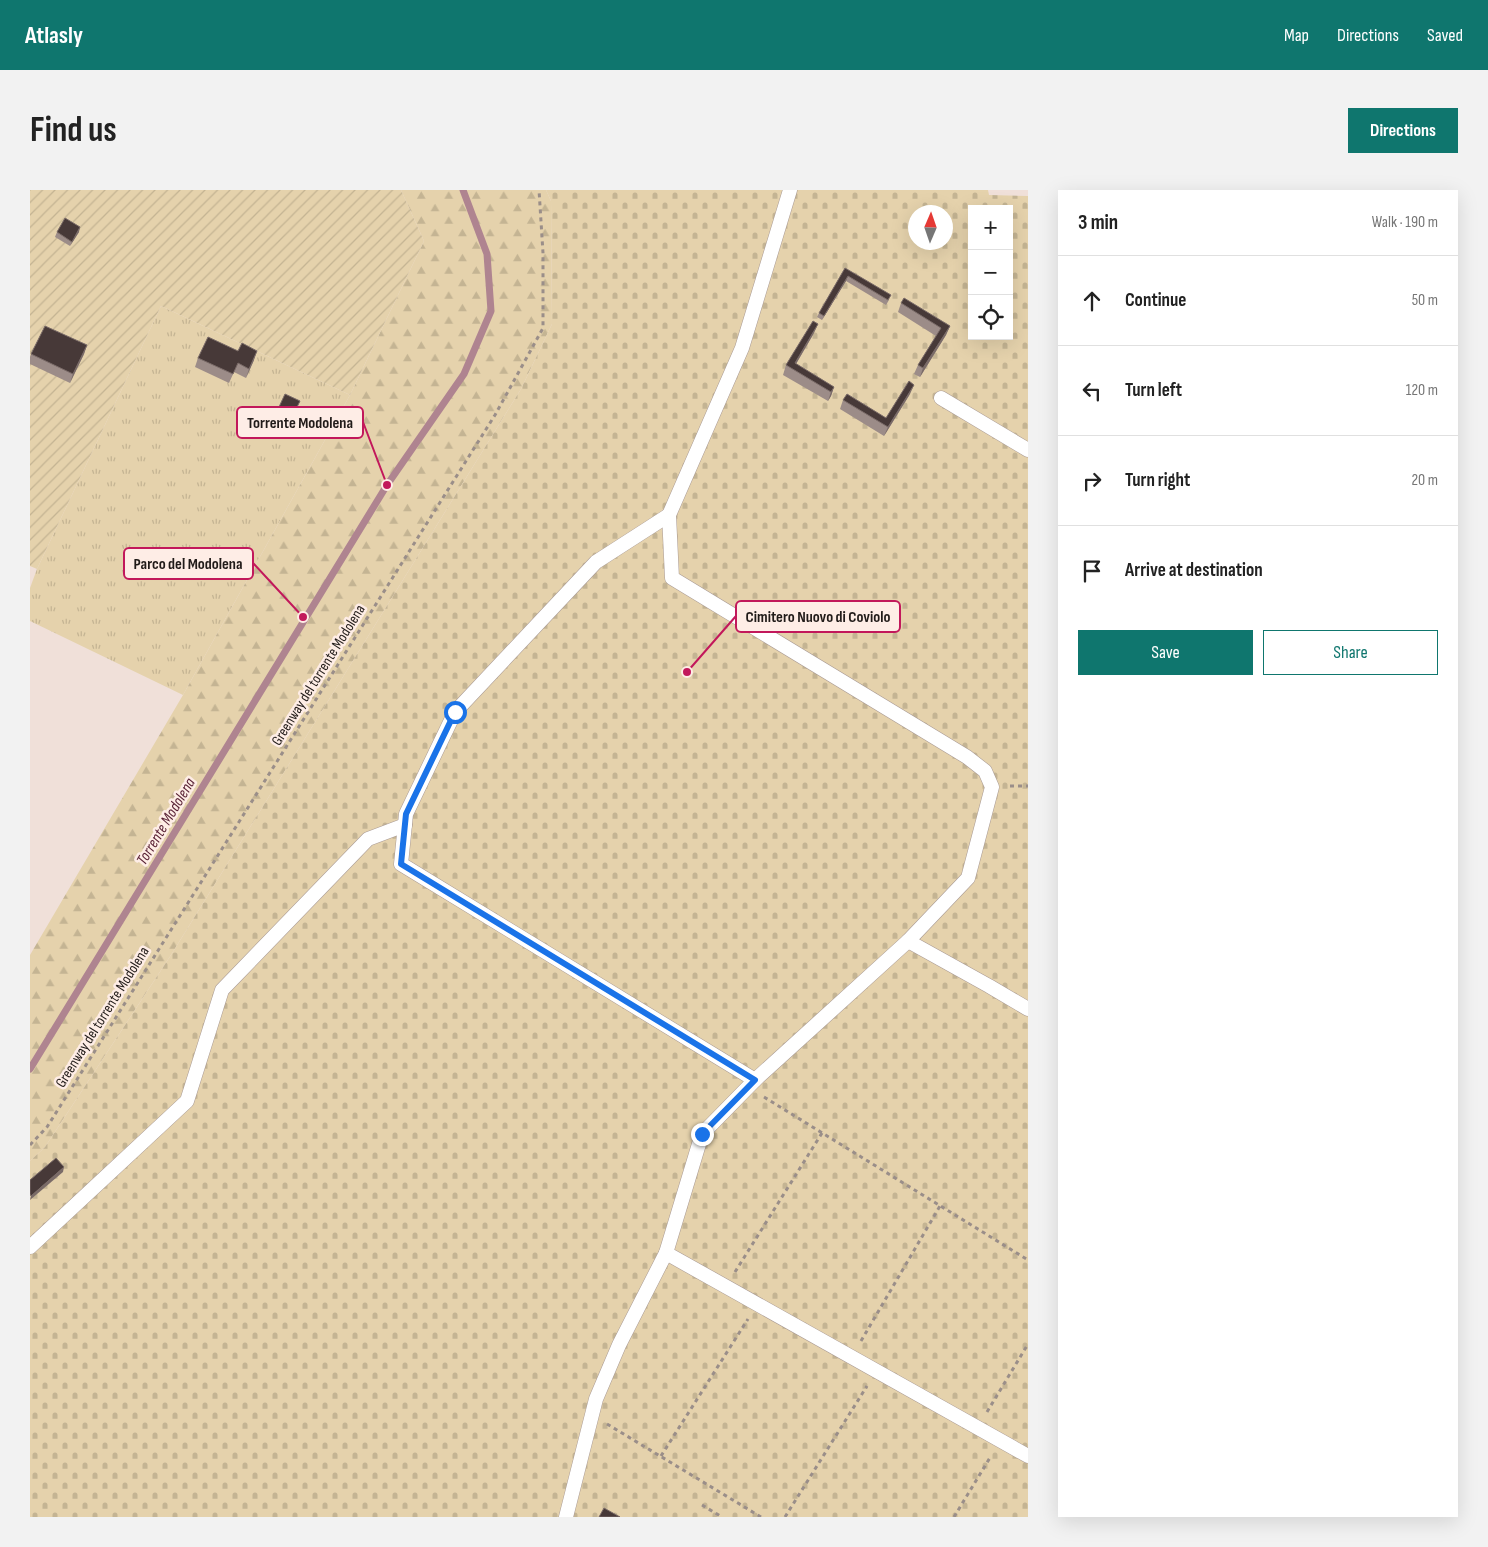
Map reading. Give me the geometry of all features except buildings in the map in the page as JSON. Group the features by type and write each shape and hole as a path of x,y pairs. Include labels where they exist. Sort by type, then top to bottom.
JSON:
{"lane":[{"path":"566,1517 596,1399 620,1345 666,1253 702,1134 751,1084 908,941 968,878 992,787 985,770 967,758 672,578 669,515 742,348 790,190"},
{"path":"941,398 1028,450"},
{"path":"669,515 596,562 455,712 406,814 401,864 751,1084"},
{"path":"30,1247 187,1101 222,990 368,839 405,824"},
{"path":"908,941 1028,1010"},
{"path":"666,1253 1028,1456"}],"path":[{"name":"Greenway del torrente Modolena","path":"30,1145 47,1127 495,415 526,362 543,328 543,253 539,190"},
{"path":"751,1084 822,1133 1028,1260"},
{"path":"726,1286 822,1133"},
{"path":"852,1357 940,1206"},
{"path":"661,1456 758,1304"},
{"path":"977,1428 1028,1344"},
{"path":"785,1517 876,1371"},
{"path":"592,1416 761,1517"},
{"path":"954,1517 1000,1441"},
{"path":"702,1505 722,1517"}],"green space":[{"path":"30,190 401,190 424,241 350,395 161,306 37,569 30,566"},
{"path":"401,190 546,190 551,201 552,324 521,389 171,955 45,1147 30,1161 30,955 183,695 350,395 424,241"},
{"path":"546,190 988,190 989,195 1028,196 1028,1517 30,1517 30,1161 45,1147 171,955 521,389 552,324 551,201"},
{"path":"161,306 350,395 183,695 30,621 30,588 37,569"}],"waterway":[{"name":"Torrente Modolena","path":"30,1069 387,485 464,374 491,311 487,254 463,190"}],"place":[{"name":"Torrente Modolena","path":"387,485"},
{"name":"Parco del Modolena","path":"303,617"},
{"name":"Cimitero Nuovo di Coviolo","path":"687,672"}],"route":[{"path":"455,712 406,814 401,864 755,1080 702,1134"}]}
